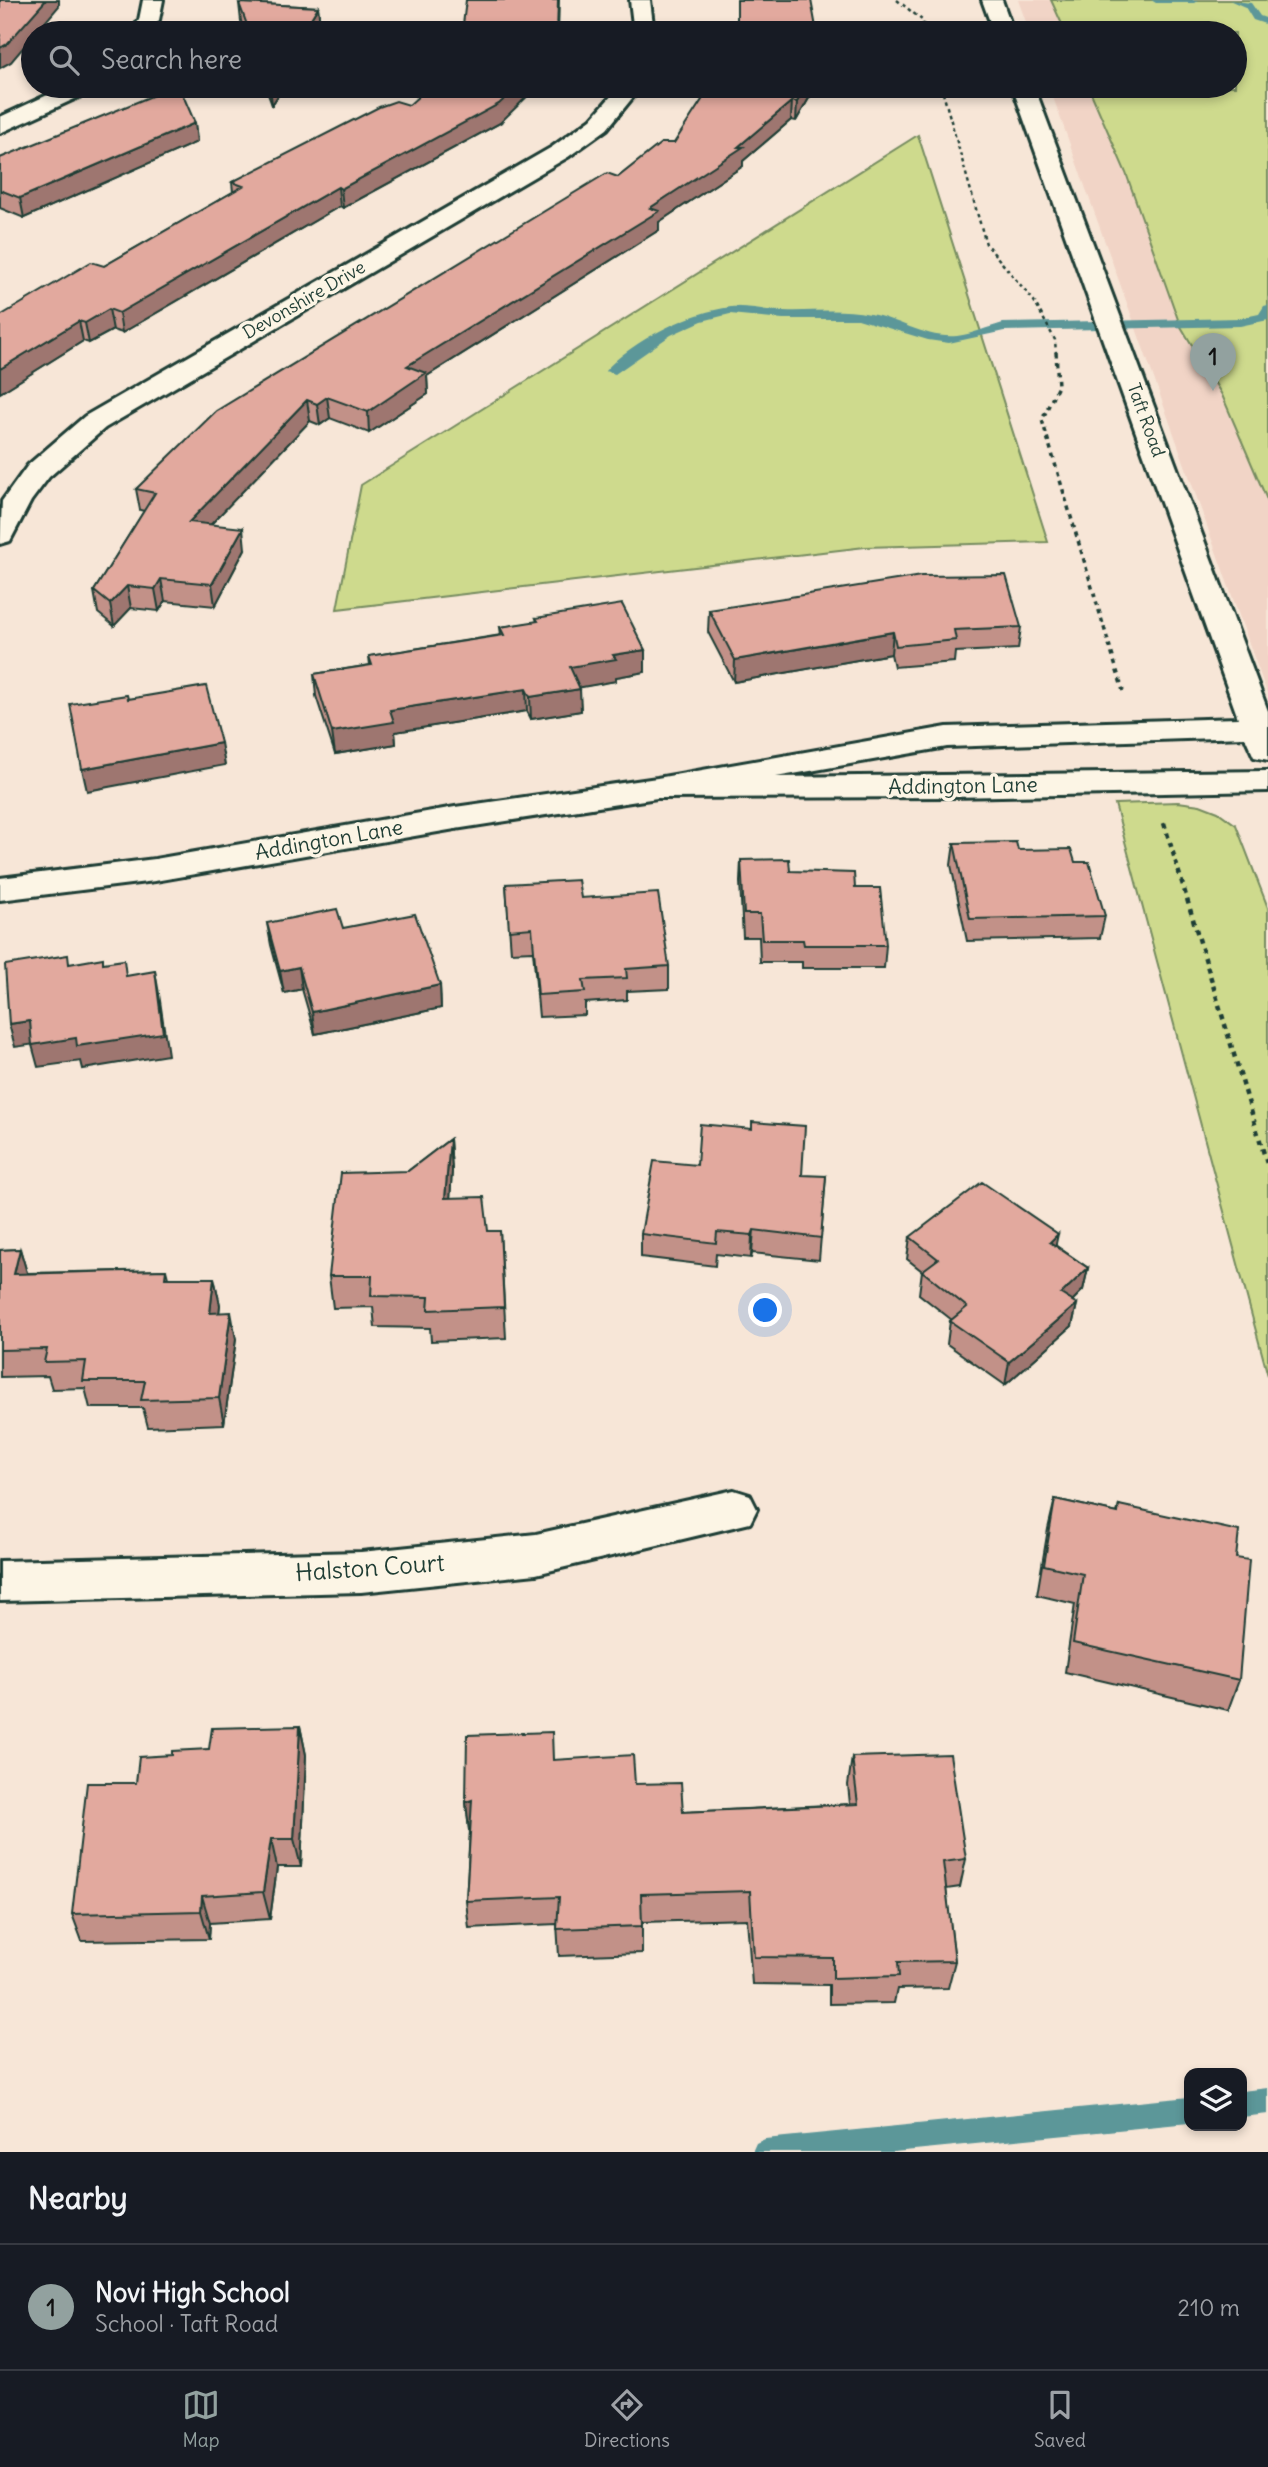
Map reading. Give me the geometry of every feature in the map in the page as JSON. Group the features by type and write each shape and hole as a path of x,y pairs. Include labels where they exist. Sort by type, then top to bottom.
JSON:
{"street":[{"path":"148,21 153,0"},
{"path":"640,0 643,21"},
{"path":"992,0 1000,21"},
{"path":"0,125 58,98"},
{"name":"Devonshire Drive","path":"0,535 24,488 42,464 95,422 541,163 599,124 621,98"},
{"name":"Taft Road","path":"1028,98 1263,741"},
{"name":"Addington Lane","path":"0,889 155,870 455,818 657,788 947,737 1263,741"},
{"name":"Addington Lane","path":"657,788 937,787 1268,781"},
{"name":"Halston Court","path":"0,1581 361,1572 536,1554 734,1509"}],"path":[{"path":"897,0 922,21"},
{"path":"944,98 986,244 1034,301 1055,340 1058,387 1042,420 1126,703"},
{"path":"1161,815 1268,1167"}],"shaded area":[{"path":"1018,0 1268,0 1268,696 1053,98 1247,98 1247,21 1026,21"}],"green space":[{"path":"1051,0 1268,0 1268,502 1222,395 1180,325 1126,173 1093,98 1247,98 1247,21 1061,21"},
{"path":"918,135 1048,542 865,547 337,609 361,485"},
{"path":"1178,802 1200,805 1218,812 1236,825 1268,908 1268,1376 1115,804"}],"building":[{"path":"0,0 46,0 27,21 21,21 21,28 0,48"},
{"path":"466,0 558,0 557,21 463,21"},
{"path":"737,0 811,0 815,21 737,21"},
{"path":"239,3 318,7 309,21 246,21"},
{"path":"147,98 184,98 195,123 20,198 0,190 0,158"},
{"path":"417,98 505,98 499,104 341,189 338,187 119,313 109,309 85,323 79,321 0,369 0,316 91,262 104,266 243,186 232,182 379,107 396,101 409,105"},
{"path":"703,98 799,98 797,102 792,101 738,147 743,147 650,208 659,211 407,366 426,373 368,412 327,397 317,404 307,400 189,522 243,528 212,584 161,579 155,589 127,586 110,604 94,591 155,493 136,489 216,411 607,173 618,177 661,143 674,143"},
{"path":"1006,575 1021,627 954,630 956,640 896,646 893,632 735,660 709,610 921,576"},
{"path":"622,604 645,650 613,655 616,659 570,667 580,689 530,697 526,689 390,710 394,722 332,732 314,674 372,665 369,656 504,635 500,627 538,621 536,618"},
{"path":"206,686 221,743 82,769 70,704 127,695 128,699"},
{"path":"1016,842 1018,850 1071,849 1075,862 1089,862 1105,916 970,919 954,843"},
{"path":"789,859 790,871 854,873 855,888 880,888 886,945 804,945 803,940 762,940 760,914 744,914 741,860"},
{"path":"578,880 581,898 658,893 669,966 626,969 627,978 583,980 585,992 538,995 532,928 509,930 506,884"},
{"path":"337,909 343,928 415,914 440,985 312,1012 299,967 280,971 267,923"},
{"path":"68,955 69,964 103,958 103,963 124,960 126,976 155,971 163,1033 77,1046 76,1038 32,1045 30,1021 9,1024 5,965"},
{"path":"752,1122 805,1126 802,1175 826,1176 821,1238 754,1230 752,1235 717,1232 716,1243 641,1234 654,1161 697,1165 700,1124 752,1129"},
{"path":"450,1139 445,1198 484,1197 488,1231 500,1231 504,1307 428,1310 429,1297 371,1296 372,1276 329,1276 341,1173 408,1171"},
{"path":"982,1182 1058,1234 1050,1242 1088,1268 1061,1294 1077,1304 1009,1362 950,1321 967,1307 922,1271 938,1259 910,1237"},
{"path":"20,1249 14,1274 166,1270 165,1278 214,1278 210,1313 231,1312 219,1398 141,1400 145,1381 83,1381 86,1361 44,1362 47,1349 0,1350 0,1250"},
{"path":"1055,1499 1118,1513 1119,1505 1239,1531 1236,1558 1249,1560 1239,1680 1073,1643 1083,1574 1044,1565"},
{"path":"300,1726 294,1839 271,1839 263,1892 202,1896 201,1911 72,1914 87,1783 136,1783 139,1757 172,1755 172,1751 209,1749 212,1728"},
{"path":"552,1732 553,1760 633,1755 635,1784 681,1783 683,1812 858,1804 852,1757 950,1754 966,1859 943,1862 955,1961 898,1962 899,1976 833,1978 833,1958 754,1957 750,1891 641,1894 642,1926 557,1929 559,1897 466,1901 472,1800 466,1802 467,1735"}],"waterway":[{"path":"1156,0 1194,0"},
{"path":"1234,0 1248,5 1256,18 1268,22"},
{"path":"611,371 652,341 682,325 730,311 783,315 858,315 949,340 1003,327 1240,322 1264,317 1268,308"},
{"path":"1247,2103 1268,2101"},
{"path":"765,2152 1184,2110"}],"place":[{"name":"Novi High School","path":"1213,391"}]}
